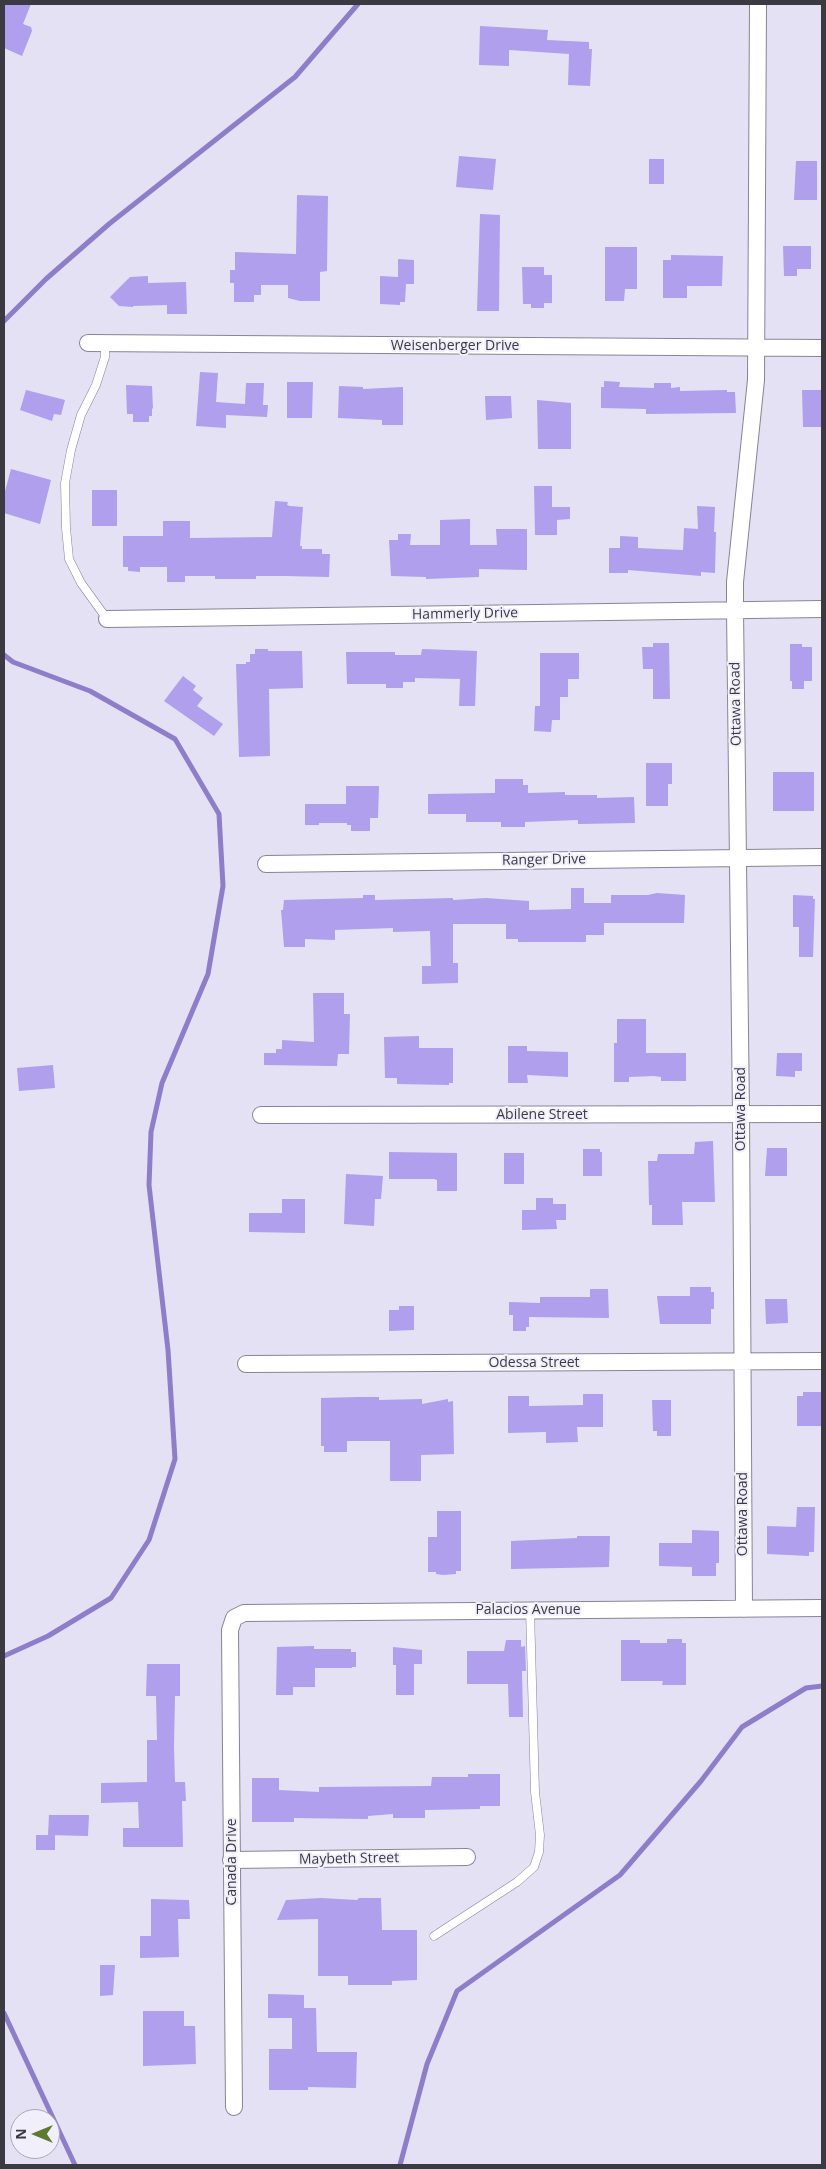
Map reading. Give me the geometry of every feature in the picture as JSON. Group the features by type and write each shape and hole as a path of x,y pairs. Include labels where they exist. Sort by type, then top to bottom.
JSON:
{"street":[{"name":"Ottawa Road","path":"744,1609 735,582 756,380 758,4"},
{"name":"Weisenberger Drive","path":"88,343 822,348"},
{"name":"Hammerly Drive","path":"107,619 822,609"},
{"name":"Ranger Drive","path":"266,864 822,856"},
{"name":"Abilene Street","path":"261,1115 822,1114"},
{"name":"Odessa Street","path":"246,1364 822,1361"},
{"name":"Palacios Avenue","path":"234,1618 244,1613 822,1608"},
{"name":"Canada Drive","path":"234,1618 230,1630 234,2107"},
{"name":"Maybeth Street","path":"231,1860 467,1857"}],"lane":[{"path":"106,343 105,358 96,385 78,424 65,483 69,560 81,583 107,619"},
{"path":"434,1936 517,1882 534,1867 539,1852 540,1835 535,1792 530,1610"}],"building":[{"path":"4,4 31,4 23,24 31,27 32,31 22,56 4,48"},
{"path":"480,26 548,30 547,40 589,42 589,49 592,49 590,86 568,85 569,54 509,50 509,66 479,65"},
{"path":"459,156 496,159 493,190 456,187"},
{"path":"649,159 664,159 664,184 649,184"},
{"path":"796,161 817,161 817,200 794,200"},
{"path":"297,195 328,196 327,271 320,272 320,301 300,301 288,298 288,285 261,285 261,295 254,295 254,302 234,302 234,283 230,283 230,270 235,270 235,252 296,254"},
{"path":"480,214 500,215 499,311 477,311"},
{"path":"783,246 811,246 811,269 797,269 797,276 784,276"},
{"path":"605,247 637,247 637,289 625,289 624,301 605,301"},
{"path":"671,255 723,256 722,286 687,286 687,298 663,298 663,260 671,260"},
{"path":"398,259 414,260 414,284 406,284 405,302 400,302 400,305 380,304 380,276 398,277"},
{"path":"522,267 544,267 544,275 552,275 552,303 544,303 544,308 531,308 531,304 523,304"},
{"path":"148,276 148,283 186,282 187,314 167,314 167,305 119,306 110,297 130,277"},
{"path":"200,372 218,373 216,402 245,404 246,383 264,383 263,405 268,405 267,417 226,415 226,428 196,426"},
{"path":"604,381 620,382 619,387 654,388 654,383 671,383 671,388 680,387 680,391 727,390 727,392 735,392 736,413 646,414 646,409 601,408 601,387 604,387"},
{"path":"287,382 313,382 312,418 287,418"},
{"path":"126,385 152,386 153,409 152,416 149,416 149,422 133,422 133,414 127,414"},
{"path":"339,386 363,387 363,389 403,387 403,425 382,425 382,420 338,418"},
{"path":"26,390 65,400 61,415 54,414 52,421 20,410"},
{"path":"802,390 822,390 822,427 803,427"},
{"path":"485,396 511,396 512,418 486,420"},
{"path":"537,400 571,403 571,449 538,449"},
{"path":"11,469 51,480 40,524 4,513 4,495"},
{"path":"534,486 552,486 552,507 570,507 570,519 557,520 557,535 535,535"},
{"path":"92,490 117,490 117,526 92,526"},
{"path":"275,501 288,502 287,505 290,506 303,507 300,546 302,546 302,549 322,549 322,554 330,554 329,577 256,576 256,579 215,579 215,576 185,576 185,582 167,582 167,567 140,567 140,572 128,571 128,567 123,567 123,536 163,536 163,521 190,521 190,538 272,537"},
{"path":"697,506 715,507 715,573 701,572 701,576 628,570 628,573 609,573 609,548 620,548 620,536 638,537 638,548 683,550 684,528 698,529"},
{"path":"470,519 470,545 497,545 496,529 527,529 527,570 479,569 479,577 426,579 426,577 391,576 389,540 398,540 398,534 411,534 410,545 440,545 440,520"},
{"path":"653,643 669,643 670,699 653,699 653,669 643,669 642,647 653,647"},
{"path":"790,644 802,644 802,647 812,647 812,681 804,681 804,689 792,689 792,681 790,681"},
{"path":"255,649 302,651 303,688 269,689 270,756 239,757 236,664 250,662 250,654 255,654"},
{"path":"422,649 477,651 475,706 459,706 460,679 415,678 415,682 403,682 403,688 386,688 386,684 347,684 346,652 395,652 395,655 421,655"},
{"path":"540,653 579,653 579,679 568,679 568,697 560,697 560,720 552,720 551,732 534,731 535,706 540,706"},
{"path":"183,676 196,686 193,690 203,698 197,706 223,724 214,736 164,701"},
{"path":"646,763 672,763 672,784 668,784 668,806 646,806"},
{"path":"773,772 814,772 814,811 773,811"},
{"path":"495,779 523,779 523,785 528,785 528,793 565,792 565,795 597,795 597,798 634,797 635,823 578,824 578,820 525,822 525,827 501,827 501,822 466,822 466,814 428,814 428,794 495,793"},
{"path":"346,786 379,786 378,818 370,818 370,831 351,831 351,825 347,825 347,823 305,825 305,804 346,804"},
{"path":"571,888 584,888 584,903 611,903 611,895 648,895 657,893 685,895 684,923 604,923 604,935 586,935 586,942 518,942 518,939 506,939 506,924 453,924 453,963 458,963 458,983 422,984 422,966 431,966 430,931 393,932 393,928 335,930 335,940 305,939 305,947 284,947 281,910 283,910 284,900 363,898 363,895 375,895 375,900 486,898 529,901 529,910 571,909"},
{"path":"793,895 813,896 813,899 815,899 813,957 799,957 799,927 793,927"},
{"path":"313,993 344,993 344,1014 350,1014 349,1054 338,1054 337,1066 264,1065 264,1053 276,1053 276,1049 282,1049 282,1040 314,1042"},
{"path":"617,1019 646,1019 646,1053 686,1053 686,1081 661,1081 661,1077 654,1076 629,1077 629,1082 614,1082 614,1043 617,1043"},
{"path":"419,1036 419,1048 453,1048 453,1083 449,1083 449,1085 397,1084 397,1078 385,1078 384,1037"},
{"path":"508,1046 527,1046 527,1051 568,1052 568,1077 527,1075 528,1083 508,1083"},
{"path":"777,1053 802,1053 802,1071 795,1071 795,1077 776,1076"},
{"path":"53,1065 55,1088 19,1091 17,1068"},
{"path":"713,1141 715,1202 682,1202 683,1225 652,1225 652,1205 649,1205 648,1161 657,1161 658,1154 694,1154 695,1142"},
{"path":"767,1148 787,1148 787,1176 765,1176"},
{"path":"583,1149 600,1149 600,1152 602,1152 602,1176 583,1176"},
{"path":"389,1152 457,1153 457,1191 437,1191 437,1180 434,1179 389,1179"},
{"path":"504,1153 524,1153 524,1184 504,1184"},
{"path":"346,1174 383,1176 381,1199 375,1199 374,1226 344,1224"},
{"path":"536,1198 553,1198 553,1204 566,1204 566,1220 556,1220 557,1229 522,1230 522,1210 536,1210"},
{"path":"282,1199 305,1199 305,1233 249,1232 249,1213 282,1213"},
{"path":"690,1287 711,1287 711,1292 714,1292 714,1309 711,1309 711,1324 660,1324 657,1296 690,1296"},
{"path":"590,1289 608,1289 609,1318 529,1317 529,1327 526,1327 526,1331 513,1331 513,1315 509,1315 509,1302 540,1303 540,1297 590,1297"},
{"path":"765,1299 787,1299 788,1323 766,1324"},
{"path":"399,1306 414,1306 414,1330 389,1331 389,1310 399,1310"},
{"path":"803,1392 822,1392 822,1426 797,1426 797,1396 803,1396"},
{"path":"583,1394 603,1394 603,1427 577,1427 578,1442 546,1443 546,1432 508,1433 508,1396 529,1396 529,1406 583,1405"},
{"path":"379,1397 379,1400 422,1399 422,1404 448,1399 448,1402 453,1401 454,1454 421,1455 421,1481 390,1481 390,1441 347,1441 347,1452 324,1452 324,1446 321,1446 321,1398"},
{"path":"652,1400 671,1400 671,1436 657,1436 657,1431 653,1431"},
{"path":"797,1507 815,1507 814,1552 809,1552 809,1556 767,1554 767,1526 796,1527"},
{"path":"437,1511 461,1511 461,1571 456,1571 456,1574 443,1575 436,1574 436,1572 428,1572 428,1537 437,1537"},
{"path":"692,1530 719,1531 719,1563 716,1563 716,1576 692,1576 692,1567 659,1566 659,1543 692,1543"},
{"path":"577,1536 610,1536 609,1567 511,1569 511,1541 577,1538"},
{"path":"667,1639 682,1639 682,1643 686,1643 686,1685 662,1685 663,1681 621,1681 621,1640 640,1640 640,1643 667,1643"},
{"path":"506,1640 521,1640 521,1647 525,1646 526,1671 522,1671 523,1717 509,1717 508,1684 467,1684 467,1651 504,1651"},
{"path":"314,1646 314,1649 351,1649 351,1652 356,1652 356,1667 315,1668 315,1687 293,1687 293,1695 276,1695 277,1647"},
{"path":"393,1647 422,1650 422,1664 414,1664 414,1695 396,1695 396,1665 393,1665"},
{"path":"147,1664 180,1664 180,1696 175,1696 174,1747 175,1782 185,1782 186,1801 182,1801 183,1847 123,1847 123,1828 139,1828 138,1802 101,1803 101,1783 147,1782 147,1740 157,1740 156,1696 146,1696"},
{"path":"468,1774 500,1774 500,1806 480,1806 480,1809 425,1810 425,1818 393,1818 393,1814 368,1816 368,1819 294,1818 294,1822 252,1822 252,1778 279,1778 279,1790 319,1792 319,1787 431,1786 432,1777 468,1777"},
{"path":"49,1815 89,1815 88,1836 48,1835"},
{"path":"36,1835 55,1835 55,1850 36,1850"},
{"path":"321,1898 357,1900 359,1898 381,1898 382,1930 417,1930 417,1980 392,1981 392,1985 348,1985 348,1976 318,1976 318,1919 277,1920 286,1900"},
{"path":"151,1899 189,1900 190,1919 178,1919 179,1957 140,1958 140,1936 151,1936"},
{"path":"100,1965 115,1965 113,1995 100,1996"},
{"path":"268,1994 304,1995 304,2008 316,2008 317,2052 357,2052 356,2088 308,2087 308,2090 269,2090 269,2049 292,2049 292,2018 268,2018"},
{"path":"143,2011 184,2011 184,2026 195,2026 196,2064 143,2066"}],"waterway":[{"path":"4,321 46,279 109,224 295,77 358,4"},
{"path":"4,655 13,662 90,691 175,739 219,814 223,886 208,974 162,1083 151,1132 149,1185 168,1350 175,1459 149,1540 111,1598 48,1636 4,1656"},
{"path":"400,2165 427,2064 457,1991 620,1875 701,1781 742,1727 806,1688 822,1686"},
{"path":"4,2013 75,2165"}]}
